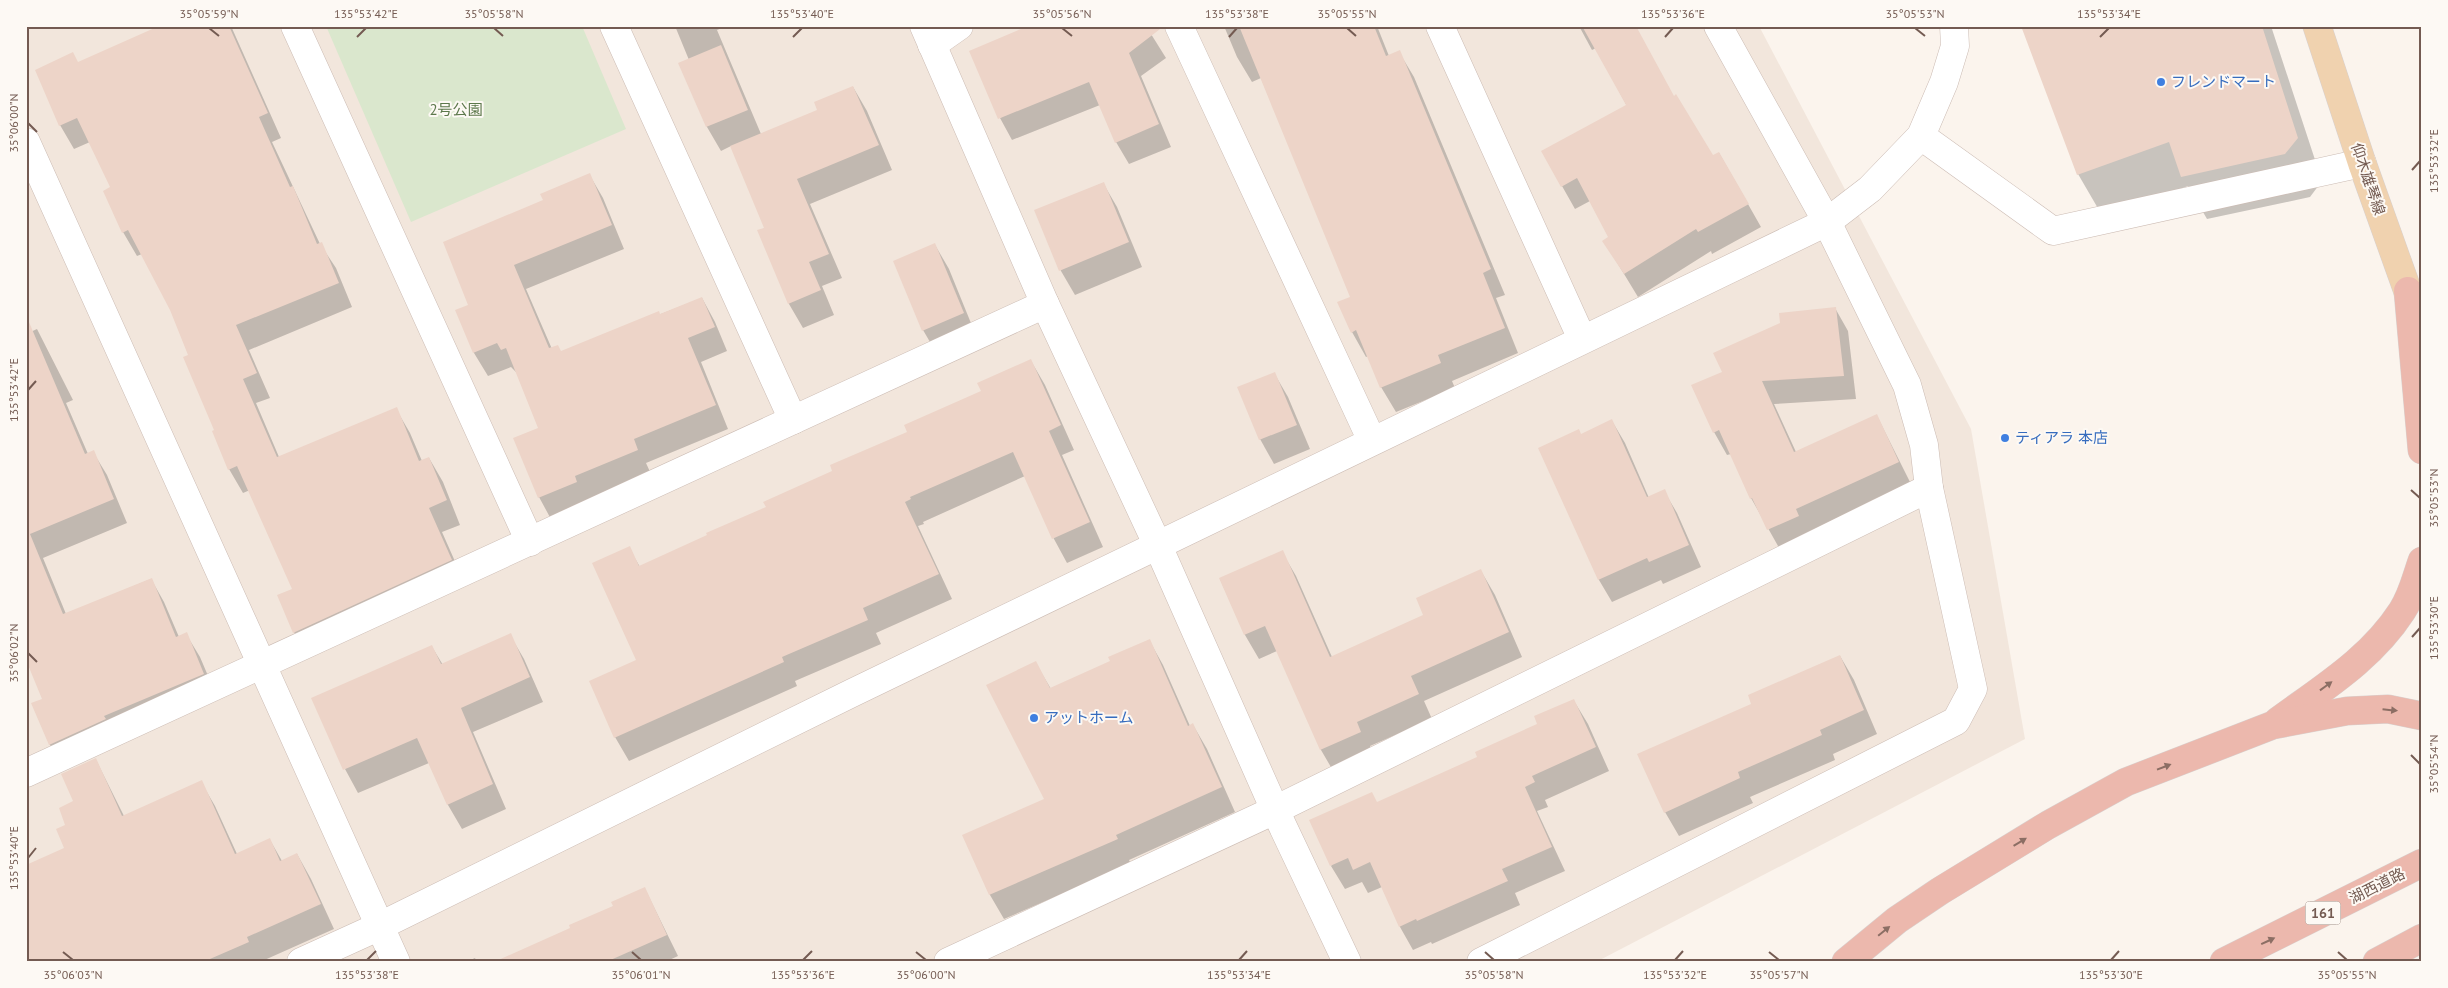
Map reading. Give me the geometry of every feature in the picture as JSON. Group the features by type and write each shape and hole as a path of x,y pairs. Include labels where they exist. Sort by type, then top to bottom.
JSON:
{"highway":[{"path":"2415,303 2422,450"},
{"path":"2273,725 2357,663 2376,645 2403,610 2422,561"},
{"path":"1846,962 1918,906 2057,820 2126,782 2273,725 2347,711 2388,709 2422,716"},
{"name":"湖西道路","path":"2224,962 2422,863"},
{"path":"2377,962 2422,938"}],"main road":[{"name":"仰木雄琴線","path":"2318,26 2362,163 2415,303 2422,332"}],"street":[{"path":"295,26 530,542"},
{"path":"614,26 792,420"},
{"path":"959,26 928,36 1045,304 1158,546 1275,810 1347,962"},
{"path":"1179,26 1372,442"},
{"path":"1440,26 1582,339"},
{"path":"1481,962 1956,721 1973,689 1929,488 1924,445 1907,386 1827,222 1718,26"},
{"path":"301,962 380,926 843,698 1827,222 1870,189 1921,136 1944,82 1955,46 1954,26"},
{"path":"1921,136 2053,232 2362,163"},
{"path":"26,142 396,962"},
{"path":"26,773 1045,304"},
{"path":"948,962 1275,810 1929,488"}],"shaded area":[{"path":"26,26 1759,26 1971,429 2025,739 1596,962 26,962"}],"green space":[{"name":"2号公園","path":"326,26 582,26 626,129 411,222"}],"building":[{"path":"159,26 229,26 268,113 259,117 290,187 293,186 317,244 322,242 339,283 236,325 257,373 243,379 277,457 397,407 419,461 429,457 447,500 429,508 452,560 293,633 277,595 292,589 237,466 228,470 212,431 214,430 183,357 188,355 170,310 128,230 122,233 103,191 110,187 77,118 59,126 35,70 73,52 78,62"},
{"path":"1028,26 1164,26 1129,53 1159,124 1115,143 1089,82 998,119 969,51"},
{"path":"1239,26 1374,26 1386,56 1400,50 1491,269 1483,273 1505,328 1438,355 1441,363 1380,388 1356,330 1351,333 1337,302 1350,297"},
{"path":"1582,26 1636,26 1674,96 1676,94 1713,155 1719,152 1749,204 1698,232 1696,229 1624,274 1602,241 1608,237 1577,178 1561,187 1541,151 1626,105"},
{"name":"フレンドマート","path":"2021,26 2262,26 2298,138 2285,154 2181,177 2169,142 2077,175"},
{"path":"721,45 748,110 706,127 678,63"},
{"path":"853,86 879,145 797,179 829,254 809,262 821,290 788,304 757,230 764,228 730,146 817,110 814,102"},
{"path":"590,173 612,225 514,265 549,348 558,345 561,351 659,311 660,314 702,297 715,327 688,338 716,405 634,439 638,450 575,476 577,482 538,498 513,438 538,428 506,348 501,350 497,343 473,353 455,310 468,305 443,242 543,200 540,194"},
{"path":"1104,182 1129,242 1059,271 1034,210"},
{"path":"935,243 964,313 922,331 893,261"},
{"path":"1836,307 1844,376 1762,381 1794,452 1877,414 1899,462 1796,509 1799,516 1767,530 1752,498 1750,499 1719,430 1713,433 1691,385 1722,372 1713,353 1780,323 1779,313"},
{"path":"26,315 85,454 94,450 114,499 30,534 63,614 152,578 176,637 187,632 204,674 104,716 106,719 49,745 31,703 42,699 26,660"},
{"path":"1031,359 1061,425 1049,431 1090,522 1052,539 1013,452 910,497 911,499 905,502 939,574 863,608 868,620 782,657 784,662 614,738 589,681 636,660 592,563 630,546 639,566 707,535 706,533 766,507 763,502 832,471 830,465 907,432 904,425 981,391 977,383"},
{"path":"1275,372 1297,425 1259,440 1237,387"},
{"path":"1612,419 1647,497 1665,489 1689,545 1649,562 1647,558 1598,580 1538,448 1579,429 1581,434"},
{"path":"1283,550 1330,657 1423,615 1416,598 1481,569 1509,632 1411,676 1419,694 1357,722 1361,732 1320,750 1265,626 1244,635 1219,578"},
{"path":"511,633 530,677 461,708 493,784 447,805 417,738 343,770 311,698 432,645 441,664"},
{"path":"1150,639 1188,726 1193,723 1222,787 1116,835 1118,839 989,895 962,835 1044,799 986,685 1036,661 1050,688 1110,661 1108,657"},
{"path":"1840,655 1864,710 1820,730 1822,735 1738,772 1740,778 1664,813 1637,754 1751,704 1748,695"},
{"path":"1574,699 1596,747 1532,776 1535,782 1525,787 1552,847 1502,869 1508,881 1399,927 1370,862 1353,870 1348,858 1330,866 1309,820 1372,792 1377,802 1477,757 1475,752 1537,724 1534,716"},
{"path":"96,758 122,816 202,780 235,854 270,838 280,861 297,853 321,904 247,937 249,942 203,962 26,962 26,865 64,848 56,829 65,825 59,808 73,801 61,774"},
{"path":"645,887 667,935 606,962 494,962 570,928 569,925 613,906 611,902"}],"place":[{"name":"フレンドマート","path":"2161,82"},
{"name":"ティアラ 本店","path":"2005,438"},
{"name":"アットホーム","path":"1034,718"}]}
